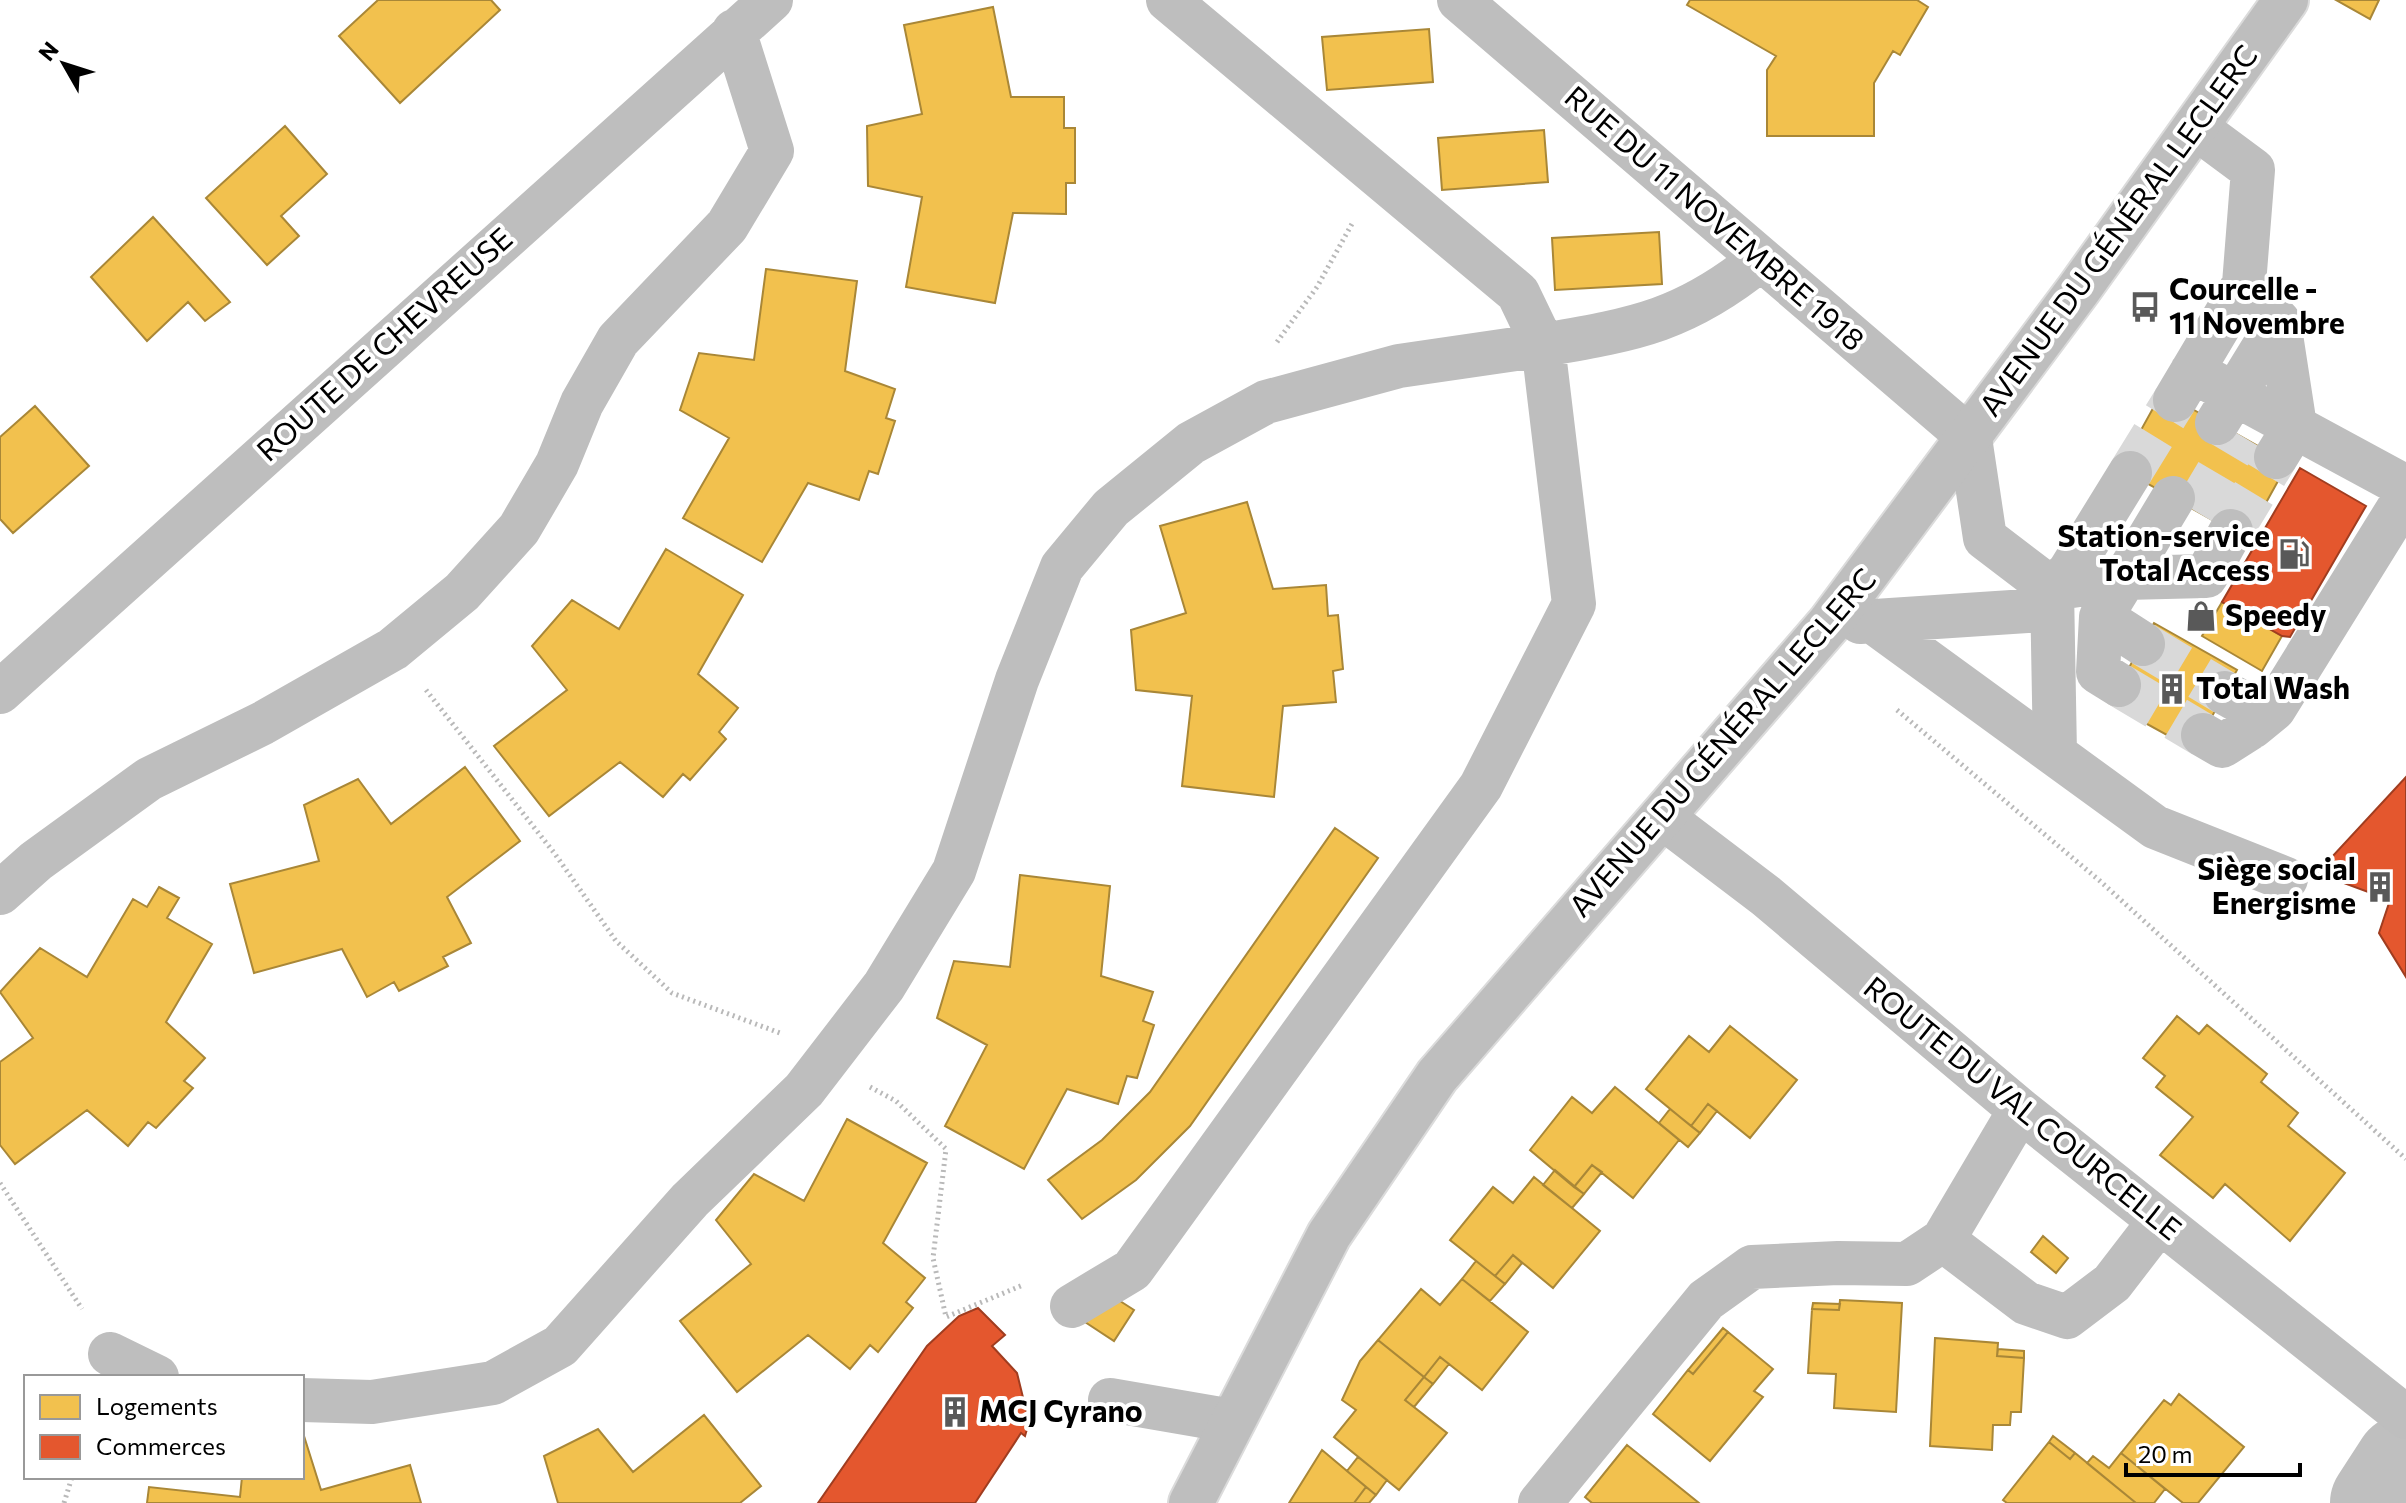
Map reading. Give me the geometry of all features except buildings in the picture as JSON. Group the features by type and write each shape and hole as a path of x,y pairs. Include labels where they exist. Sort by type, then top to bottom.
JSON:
{"street":[{"name":"ROUTE DE CHEVREUSE","path":"0,692 771,0"},
{"path":"1072,1306 1132,1270 1481,786 1574,604 1543,345 1518,293 1168,0"},
{"name":"RUE DU 11 NOVEMBRE 1918","path":"1459,0 1970,438"},
{"name":"AVENUE DU GÉNÉRAL LECLERC","path":"1191,1503 1329,1235 1437,1076 1662,817 1850,622 1970,438 2286,0"},
{"path":"0,893 36,861 149,779 263,723 393,649 462,592 519,529 557,464 582,403 618,340 727,226 772,151 734,31"},
{"path":"2195,127 2253,170 2244,284 2183,385 2254,424 2406,487"},
{"path":"304,1400 372,1402 493,1383 560,1346 690,1200 804,1090 884,986 954,871 1017,680 1062,567 1111,508 1191,443 1266,402 1399,366 1622,331 1672,316 1719,293 1761,259"},
{"path":"2244,284 2279,322"},
{"path":"2254,424 2279,322"},
{"path":"2254,424 2279,322"},
{"path":"1970,438 1985,538 2052,589 2140,577 2206,576 2200,513 2140,577 2101,617 2098,672 2119,685"},
{"path":"1850,622 2027,611 2069,572 2130,473"},
{"path":"2203,735 2222,746 2274,709 2406,496"},
{"path":"2052,589 2055,754"},
{"path":"2101,617 2143,644"},
{"path":"1850,622 2055,754 2155,827 2286,879"},
{"path":"2225,693 2243,703 2252,727"},
{"name":"ROUTE DU VAL COURCELLE","path":"1662,817 1766,896 2020,1110 2395,1409"},
{"path":"1540,1503 1706,1300 1752,1267 1907,1264 1943,1240 2020,1110"},
{"path":"1943,1240 2026,1303 2067,1317 2112,1283 2159,1222"},
{"path":"110,1354 153,1375"},
{"path":"1110,1400 1232,1421"}],"path":[{"path":"1273,347 1317,287 1350,231 1372,173"},
{"path":"393,649 555,854 616,941 672,993 801,1040 826,1062 896,1101 946,1149 933,1258 946,1317 1021,1284 1072,1306"},
{"path":"1887,701 2100,881 2406,1159"},
{"path":"0,1183 110,1354"},
{"path":"64,1503 71,1479"}],"waterway":[{"path":"2382,1503 2406,1466"}],"tunnel":[{"path":"2130,473 2175,400"},
{"path":"2195,511 2240,435"},
{"path":"2231,531 2276,457"},
{"path":"2143,644 2225,693"},
{"path":"2119,685 2203,735"}],"place":[{"name":"Courcelle - 11 Novembre","path":"2145,307"},
{"name":"Station-service Total Access","path":"2294,554"},
{"name":"Speedy","path":"2201,616"},
{"name":"Total Wash","path":"2172,689"},
{"name":"Siège social Energisme","path":"2380,887"},
{"name":"MCJ Cyrano","path":"955,1412"}]}
